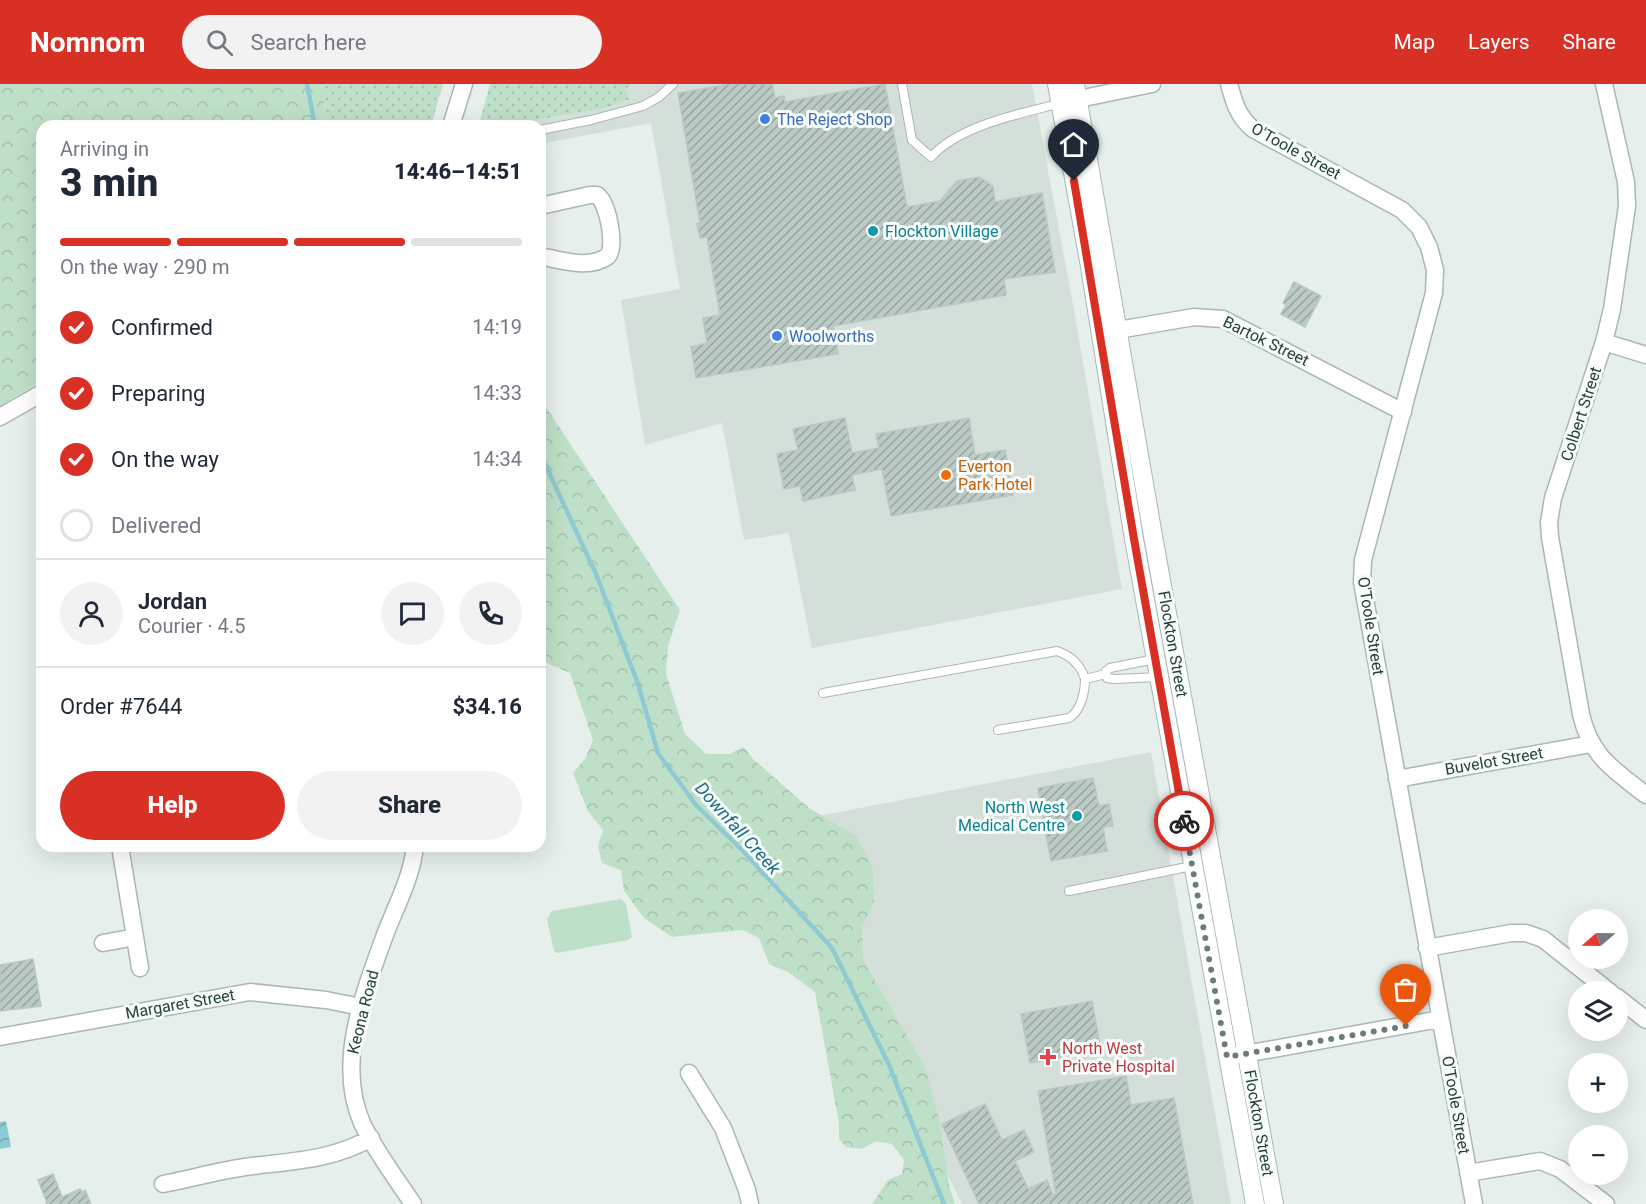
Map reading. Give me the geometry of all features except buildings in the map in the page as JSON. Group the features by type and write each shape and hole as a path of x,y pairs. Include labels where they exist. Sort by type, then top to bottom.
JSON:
{"street":[{"path":"453,120 464,84"},
{"name":"Flockton Street","path":"1057,84 1071,95 1118,330 1274,1204"},
{"path":"1071,95 1152,84"},
{"name":"O'Toole Street","path":"1229,84 1234,104 1246,124 1402,210 1425,236 1435,270 1434,293 1363,560 1362,582 1474,1204"},
{"name":"Colbert Street","path":"1591,744 1581,714 1549,522 1553,498 1604,342 1615,287 1628,193 1604,84"},
{"name":"Flockton Street","path":"1071,95 1157,668 1255,1204"},
{"path":"546,205 597,195 603,200 612,247 611,252 604,259 591,263 575,263 546,257"},
{"name":"Bartok Street","path":"1118,330 1194,317 1223,319 1403,412"},
{"path":"1604,342 1646,355"},
{"path":"0,417 36,396"},
{"path":"1591,744 1610,767 1646,795"},
{"name":"Buvelot Street","path":"1397,779 1591,744"},
{"path":"121,852 140,969"},
{"name":"Keona Road","path":"413,1204 371,1138 358,1112 351,1070 353,1045 361,1007 412,866 414,852"},
{"path":"1427,948 1511,933 1526,933 1544,939 1596,981"},
{"path":"103,943 135,937"},
{"name":"Margaret Street","path":"0,1037 250,992 326,1000 361,1007"},
{"path":"1628,1006 1646,1020"},
{"path":"1227,1057 1440,1019"},
{"path":"689,1073 723,1128 750,1204"},
{"path":"163,1184 237,1168 294,1162 350,1150 371,1138"},
{"path":"1468,1173 1540,1161 1560,1169 1606,1204"}],"lane":[{"path":"546,129 644,106 659,97 673,84"},
{"path":"902,84 912,140 931,157 944,145 976,129 1071,95"},
{"path":"823,693 1057,651 1073,660 1081,669 1085,679 1081,702 1073,716 998,730"},
{"path":"1106,674 1110,668 1157,668"},
{"path":"1106,674 1107,678 1114,680 1157,668"},
{"path":"1085,679 1106,674"},
{"path":"1069,891 1192,866"}],"shaded area":[{"path":"633,84 1032,84 1122,589 812,648 789,533 744,540 722,423 645,445 621,300 680,289 651,123 546,143 546,120 537,120 605,108 630,99 625,89"},
{"name":"North West Private Hospital","path":"1151,752 1231,1204 962,1204 777,824"}],"green space":[{"path":"0,84 321,84 328,120 36,120 36,385 0,406"},
{"path":"321,84 443,84 433,120 328,120"},
{"path":"490,84 633,84 625,89 630,99 605,108 537,120 480,120"},
{"path":"546,407 680,610 668,646 666,674 685,734 706,754 729,754 744,747 754,760 809,808 856,836 872,865 874,901 862,927 863,960 925,1066 940,1122 949,1185 955,1204 872,1204 888,1180 902,1174 904,1160 892,1144 876,1141 862,1149 846,1147 839,1139 839,1123 815,992 788,972 769,964 759,938 742,930 672,937 644,918 624,891 621,870 602,863 598,846 603,830 588,811 573,773 585,759 593,740 570,673 546,663"},
{"path":"621,899 626,904 632,937 628,940 557,953 554,951 547,919 552,911"}],"water":[{"path":"6,1121 11,1147 0,1149 0,1122"}],"waterway":[{"name":"Downfall Creek","path":"307,84 314,120"},
{"name":"Downfall Creek","path":"546,466 596,574 638,684 658,753 696,805 743,851 832,948 889,1065 944,1204"}],"way so far":[{"path":"1184,821 1227,1057 1406,1026"}],"place":[{"name":"The Reject Shop","path":"765,119"},
{"name":"Flockton Village","path":"873,231"},
{"name":"Woolworths","path":"777,336"},
{"name":"Everton Park Hotel","path":"946,475"},
{"name":"North West Medical Centre","path":"1077,816"},
{"name":"North West Private Hospital","path":"1048,1057"}],"route":[{"path":"1074,181 1184,821"}]}
